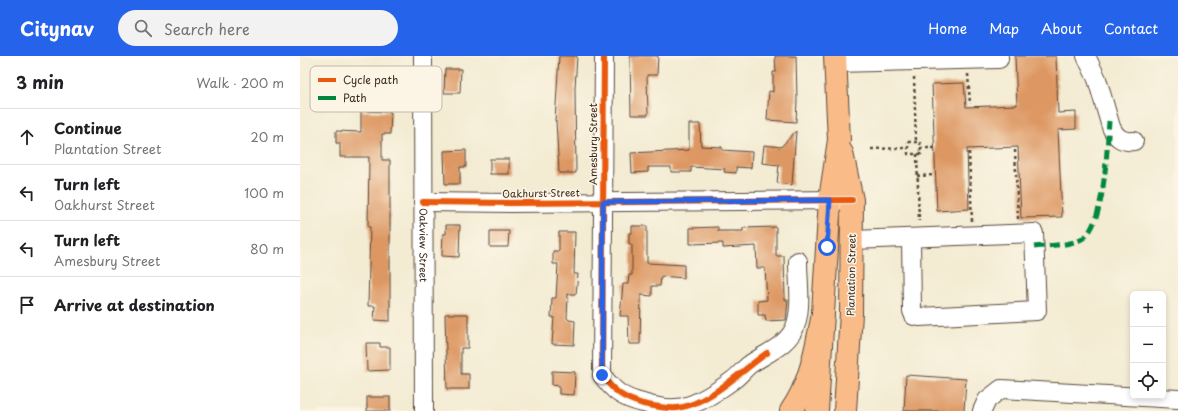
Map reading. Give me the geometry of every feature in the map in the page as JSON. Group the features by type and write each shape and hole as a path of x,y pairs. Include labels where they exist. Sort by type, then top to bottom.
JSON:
{"main road":[{"name":"Plantation Street","path":"836,60 839,140 852,200 851,313 845,411"},
{"name":"Plantation Street","path":"817,411 830,200 839,140"},
{"path":"791,411 806,382 815,354 823,314"}],"street":[{"name":"Amesbury Street","path":"604,56 602,375 612,389 630,400 653,406 676,408 689,405 714,392 734,379 748,366 786,341 796,324 798,261"},
{"path":"836,60 999,59 999,56"},
{"path":"1086,56 1097,79 1114,135 1126,141 1134,141"},
{"name":"Oakview Street","path":"423,112 424,411"},
{"name":"Oakhurst Street","path":"423,202 512,203 852,200"},
{"path":"852,240 915,233 1034,233 1037,311 919,317 914,316 912,311 915,233"},
{"path":"982,411 987,400 1001,389 1178,399"}],"path":[{"path":"967,69 970,104"},
{"path":"914,71 916,142"},
{"path":"908,142 916,142 920,142 921,154 908,154 908,142"},
{"path":"871,149 908,148"},
{"path":"920,148 935,148"},
{"path":"1015,150 1018,224"},
{"path":"969,152 972,226"},
{"path":"915,233 917,154"},
{"path":"917,176 936,175"}],"building":[{"path":"559,56 577,56 575,88 576,173 559,173 555,121"},
{"path":"630,56 658,56 657,75 647,75 648,115 631,115"},
{"path":"775,56 796,56 796,122 767,120 769,91 773,92 773,72 776,72"},
{"path":"1015,56 1056,56 1058,113 1076,112 1076,129 1058,130 1062,217 1021,218 1018,147 967,149 969,209 937,211 932,84 964,83 966,107 1017,105"},
{"path":"445,69 461,69 460,93 444,93"},
{"path":"361,112 391,112 390,134 382,134 382,160 390,160 390,321 374,320 375,306 368,306 370,227 368,227 369,157 340,157 340,143 336,143 336,131 361,132"},
{"path":"689,124 700,124 701,146 722,147 722,150 752,152 751,168 736,167 736,173 724,172 725,169 691,167 691,172 671,172 671,167 648,167 648,172 632,173 631,153 689,150"},
{"path":"796,131 792,185 777,183 779,165 762,163 764,145 781,147"},
{"path":"466,150 466,167 460,167 460,184 445,184 444,151"},
{"path":"490,159 509,159 509,174 490,174"},
{"path":"446,225 460,225 459,257 442,256 443,234 446,234"},
{"path":"632,226 647,226 647,263 684,265 684,278 661,276 660,286 652,286 652,296 641,295 640,344 629,344 628,316 620,316 623,284 628,284 629,275 632,275 632,244 629,244 629,233 632,233"},
{"path":"718,227 718,231 743,231 743,228 776,227 776,256 784,256 785,300 788,300 786,320 766,321 765,315 758,315 758,301 767,300 765,268 757,268 756,246 723,248 723,243 690,244 690,228"},
{"path":"490,231 509,231 508,247 490,247"},
{"path":"559,232 575,232 574,274 578,274 576,294 568,294 567,318 575,321 574,345 552,344 554,317 551,317 552,298 556,298 558,264 553,264 553,251 559,251"},
{"path":"445,314 468,314 468,348 461,348 461,374 469,374 469,389 447,389"},
{"path":"366,343 380,343 380,347 390,347 390,370 367,371"},
{"path":"552,371 575,372 574,395 559,394 559,386 552,385"},
{"path":"906,375 966,379 964,411 904,411"},
{"path":"367,397 390,397 390,411 367,411"}],"marked path":[{"path":"1034,247 1075,242 1080,240 1088,233 1095,221 1100,205 1106,167 1109,121"}],"cycle path":[{"path":"604,56 602,375 615,390 630,399 643,404 677,408 701,401 713,394 767,353"},
{"path":"423,202 512,203 852,200"}],"route":[{"path":"602,375 603,202 830,200 827,247"}]}
